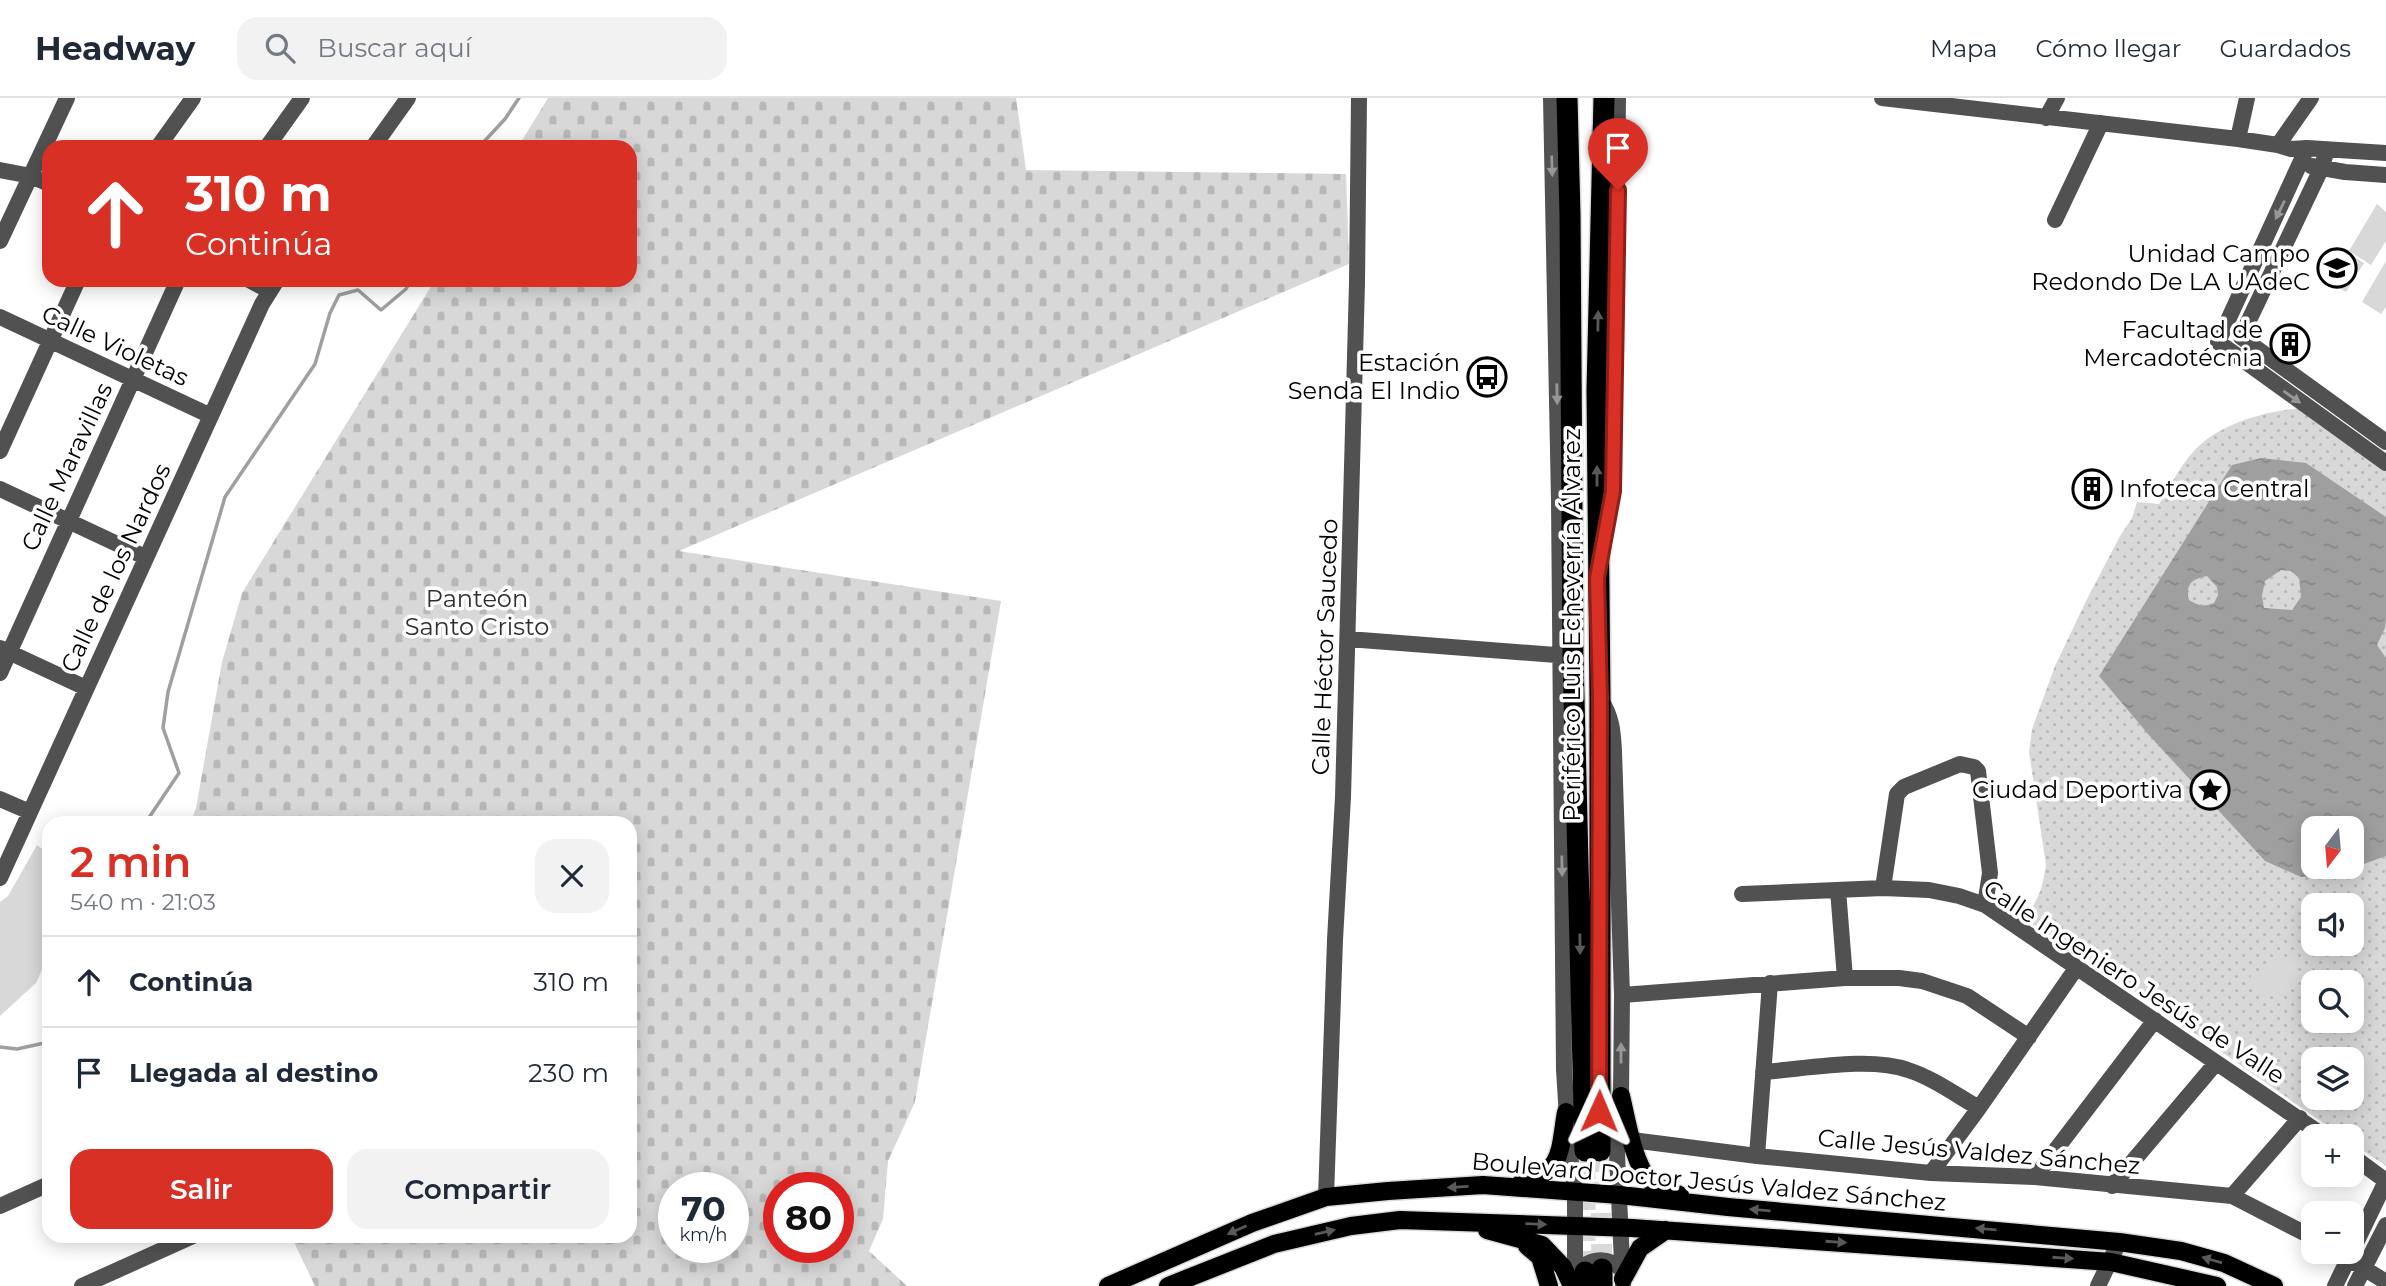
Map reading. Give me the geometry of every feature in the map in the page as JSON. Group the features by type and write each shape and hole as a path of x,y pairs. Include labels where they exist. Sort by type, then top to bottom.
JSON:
{"highway":[{"name":"Periférico Luis Echeverría Álvarez","path":"1567,98 1570,215 1566,656 1574,1112 1590,1151"},
{"path":"1570,215 1580,171 1580,98"},
{"name":"Periférico Luis Echeverría Álvarez","path":"1590,1151 1600,698 1597,390 1604,98"}],"main road":[{"path":"1621,1096 1639,1163 1650,1182 1668,1191 1728,1207"},
{"path":"1508,1187 1537,1179 1552,1169 1574,1112"},
{"name":"Boulevard Doctor Jesús Valdez Sánchez","path":"1108,1286 1252,1223 1326,1198 1483,1185 1620,1195 2119,1242 2192,1254 2224,1263 2274,1286"},
{"name":"Boulevard Doctor Jesús Valdez Sánchez","path":"1168,1286 1274,1244 1351,1226 1401,1220 1622,1227 2111,1262 2214,1285"},
{"path":"1449,1220 1542,1245 1563,1267 1596,1279 1666,1230"},
{"path":"1506,1234 1537,1252 1549,1286"}],"street":[{"path":"47,140 66,98"},
{"path":"163,140 193,98"},
{"path":"272,140 302,98"},
{"path":"378,140 408,98"},
{"name":"Calle Héctor Saucedo","path":"1326,1198 1348,639 1359,98"},
{"path":"1348,639 1566,656 1559,501 1551,98"},
{"path":"1597,578 1613,491 1618,98"},
{"path":"1882,98 1927,100 2046,118 2238,139 2295,151 2386,153"},
{"path":"2046,118 2057,98"},
{"path":"2238,139 2248,98"},
{"path":"2311,98 2295,151 2218,342 2386,463"},
{"path":"2055,220 2101,123"},
{"path":"2327,150 2321,169 2241,337 2386,442"},
{"path":"0,241 42,151"},
{"path":"2295,151 2321,169 2386,175"},
{"path":"0,170 42,181"},
{"path":"0,450 75,287"},
{"name":"Calle Maravillas","path":"0,673 4,650 175,287"},
{"name":"Calle de los Nardos","path":"0,878 145,557 273,287"},
{"name":"Calle Violetas","path":"0,317 211,416"},
{"path":"0,489 145,557"},
{"path":"4,650 86,688"},
{"path":"1596,1279 1574,1225 1575,1191 1590,1151 1621,1096 1622,995 1612,724 1609,712 1600,698"},
{"path":"1883,888 1898,794 1904,787 1960,764 1967,764 1978,771 1983,808 1990,873 1985,905"},
{"path":"0,799 30,812"},
{"name":"Calle Ingeniero Jesús de Valle","path":"1742,894 1883,888 1944,892 1985,905 2308,1124"},
{"path":"1838,890 1845,978"},
{"path":"1931,1173 2077,967"},
{"path":"1622,995 1845,978 1899,978 1945,988 1967,996 2029,1037"},
{"path":"1757,1156 1770,983"},
{"path":"2035,1177 2155,1020"},
{"path":"2112,1186 2216,1063"},
{"path":"1763,1072 1860,1064 1888,1065 1922,1075 1979,1108"},
{"path":"2232,1195 2300,1118"},
{"name":"Calle Jesús Valdez Sánchez","path":"1632,1140 1757,1156 1931,1173 2035,1177 2232,1195 2301,1231"},
{"path":"1590,1151 1620,1195 1622,1227 1596,1279"},
{"path":"2364,1165 2386,1181 2364,1222"},
{"path":"0,1206 42,1187"},
{"path":"2355,1286 2386,1225"},
{"path":"2098,1286 2119,1242"},
{"path":"82,1286 166,1243"},
{"path":"2335,1286 2343,1264"},
{"path":"2359,1264 2386,1282"}],"green space":[{"name":"Panteón Santo Cristo","path":"548,98 1016,98 1026,170 1346,174 1349,264 679,551 1001,601 915,1102 888,1161 883,1219 869,1251 907,1286 315,1286 294,1243 637,1243 637,816 193,816 222,662 242,593 431,287 637,287 637,140 522,140"},
{"path":"2377,204 2386,212 2386,241 2371,265 2349,251"},
{"path":"2348,253 2364,263 2346,292 2331,283"},
{"path":"2386,261 2386,307 2381,314 2362,302"},
{"name":"Ciudad Deportiva","path":"2303,408 2386,467 2386,1166 2364,1151 2364,1124 2325,1124 2305,1110 2364,1110 2364,1047 2301,1047 2301,1107 2087,958 2027,921 2040,891 2046,865 2029,752 2032,729 2055,666 2086,601 2132,518 2137,502 2159,504 2188,458 2200,445 2222,430 2262,415"},
{"path":"37,845 42,849 42,970 36,983 0,1016 0,902 8,896"},
{"path":"2290,955 2301,980 2263,1001 2250,976"},
{"path":"2364,1058 2378,1065 2364,1095"}],"water":[{"path":"2261,458 2306,463 2386,517 2386,618 2385,628 2377,645 2386,658 2386,856 2364,864 2364,816 2301,816 2301,877 2265,861 2148,734 2099,676 2232,465","holes":["2281,570 2291,571 2299,578 2301,597 2292,610 2264,608 2262,596 2265,581","2207,576 2217,587 2218,595 2214,603 2195,604 2189,600 2189,586"]}],"waterway":[{"path":"486,140 505,119 519,98"},
{"path":"150,816 179,773 163,728 168,692 225,497 315,364 330,313 339,295 358,290 381,310 407,287"},
{"path":"0,1047 17,1049 42,1044"}],"tunnel":[{"path":"1585,1151 1585,1272"},
{"path":"1600,1151 1602,1269"}],"place":[{"name":"Unidad Campo Redondo De LA UAdeC","path":"2337,268"},
{"name":"Facultad de Mercadotécnia","path":"2290,344"},
{"name":"Estación Senda El Indio","path":"1487,377"},
{"name":"Infoteca Central","path":"2092,489"},
{"name":"Ciudad Deportiva","path":"2210,790"}],"route":[{"path":"1599,1111 1600,698 1597,578 1613,491 1618,190"}]}
